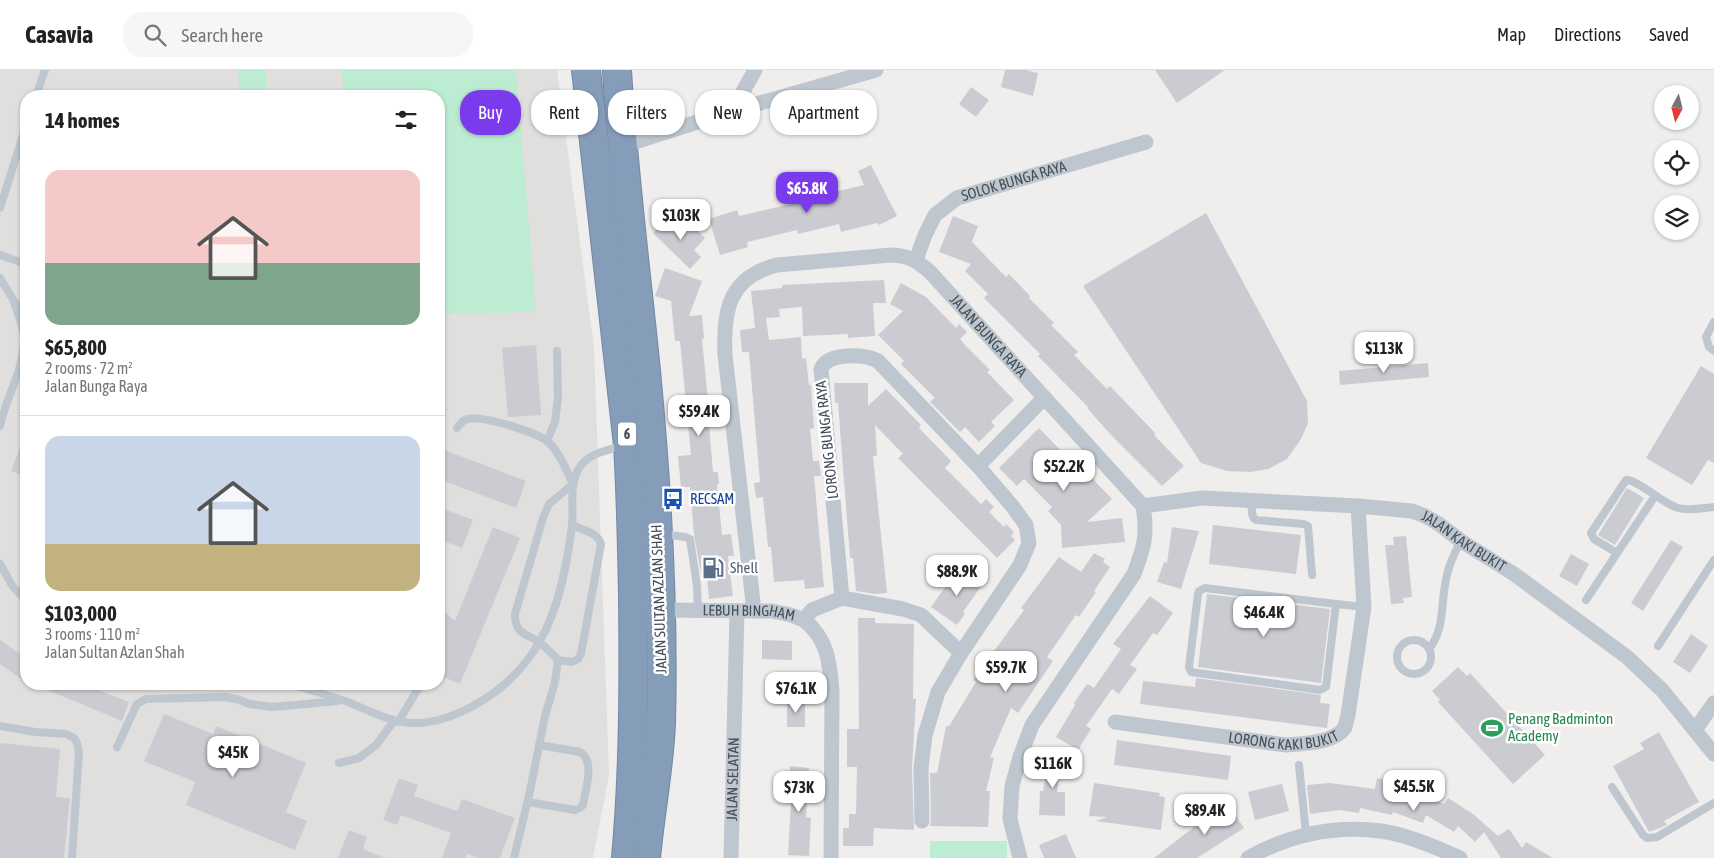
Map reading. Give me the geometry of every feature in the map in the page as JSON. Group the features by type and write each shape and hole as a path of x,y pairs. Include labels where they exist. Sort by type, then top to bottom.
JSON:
{"highway":[{"name":"JALAN SULTAN AZLAN SHAH","path":"586,70 628,445 631,488 634,698 631,800 626,858"},
{"name":"JALAN SULTAN AZLAN SHAH","path":"617,70 622,146 646,372 660,610 661,706 659,762 646,858"},
{"path":"659,762 664,794 662,858"},
{"path":"616,858 631,800"}],"street":[{"path":"744,90 755,70"},
{"path":"760,103 876,70"},
{"path":"622,146 695,123"},
{"name":"SOLOK BUNGA RAYA","path":"916,260 935,215 957,198 1146,142"},
{"path":"754,611 725,355 725,317 730,302 739,287 749,276 761,269 777,265 891,255 904,256 916,260"},
{"name":"JALAN BUNGA RAYA","path":"916,260 930,272 1143,506"},
{"name":"LORONG BUNGA RAYA","path":"842,598 820,375 823,364 828,360 864,356 878,361 901,383 978,466 1026,525 1029,543 1020,565 961,653 938,692 925,736 921,768 922,821"},
{"path":"978,466 1044,398"},
{"name":"JALAN KAKI BUKIT","path":"1143,506 1202,498 1358,506 1412,511 1425,516 1514,574 1627,657 1656,683 1714,754"},
{"path":"1020,858 1010,819 1012,786 1020,757 1032,725 1134,574 1144,546 1146,526 1143,506"},
{"name":"LORONG KAKI BUKIT","path":"1115,722 1286,745 1328,739 1338,734 1344,727 1364,607 1358,506"},
{"path":"842,598 914,612 926,620 961,653"},
{"name":"LEBUH BINGHAM","path":"660,610 754,611 782,613 804,620 812,610 842,598"},
{"name":"JALAN SELATAN","path":"732,858 737,611"},
{"path":"804,620 812,627 826,646 831,668 831,858"},
{"path":"1695,730 1714,703"},
{"path":"1248,858 1267,847 1306,834 1338,828 1382,831 1430,845 1460,858"}],"lane":[{"path":"38,90 45,70"},
{"path":"0,208 20,153"},
{"path":"0,255 20,262"},
{"path":"0,278 20,308"},
{"path":"14,301 20,320"},
{"path":"1714,322 1706,337 1709,347 1714,351"},
{"path":"547,441 555,422 558,397 557,351"},
{"path":"0,426 2,415 20,369"},
{"path":"457,428 466,419 480,418 514,427 547,441 558,456 573,484"},
{"path":"310,690 342,700 396,721 417,723 435,721 466,710 504,686 525,666 540,642 553,614 563,576 572,525 573,484 578,470 594,455 628,445"},
{"path":"1617,553 1594,538 1591,533 1623,482 1629,479 1678,508 1714,507"},
{"path":"572,525 594,534 599,538 601,544 581,654 578,660 572,662 558,660 540,642 519,631 515,624 515,614 543,518 549,504 573,484"},
{"path":"1586,600 1655,496"},
{"path":"1252,501 1253,518 1256,520 1304,524 1308,526 1312,575"},
{"path":"657,534 685,537 690,540 697,586 698,610"},
{"path":"1429,649 1422,641 1406,641 1396,654 1398,665 1411,674 1422,672 1429,665 1431,659 1429,649 1436,640 1440,626 1448,569 1461,541"},
{"path":"1658,646 1714,560"},
{"path":"0,564 13,587 20,594"},
{"path":"1336,604 1327,684 1323,689 1194,673 1189,670 1198,594 1202,589 1364,607"},
{"path":"514,858 528,802 545,716 555,682 558,660"},
{"path":"339,763 360,758 376,745 396,721 417,690"},
{"path":"117,747 137,704 146,699 226,697 249,704 273,707 342,700"},
{"path":"0,726 35,732 66,734 74,738 77,743 79,753 72,858"},
{"path":"528,802 575,810 583,805 589,763 586,756 580,752 539,745"},
{"path":"1298,764 1306,834"},
{"path":"1612,787 1642,835 1647,838 1657,837 1714,803"}],"shaded area":[{"path":"0,70 557,70 560,90 531,90 531,135 566,135 594,347 609,775 593,858 0,858"}],"green space":[{"path":"238,70 266,70 267,90 239,90"},
{"path":"342,70 516,70 518,90 460,90 460,135 521,135 521,130 536,312 445,314 445,90 344,90"},
{"path":"930,841 1007,841 1007,858 930,858"}],"building":[{"path":"1005,70 1026,70 1038,73 1033,96 1001,87"},
{"path":"1155,70 1225,70 1177,103"},
{"path":"971,87 989,100 976,117 959,104"},
{"path":"871,165 897,216 879,225 877,223 841,232 839,224 798,234 797,230 747,242 748,247 720,255 709,219 737,210 739,216 791,204 789,195 815,188 817,196 864,185 858,171"},
{"path":"1206,213 1307,401 1308,423 1301,439 1287,459 1268,469 1251,472 1227,471 1201,463 1083,286"},
{"path":"953,216 978,226 972,242 1006,277 1009,274 1030,296 1029,298 1054,323 1051,325 1078,352 1074,355 1107,389 1110,386 1184,466 1162,486 1111,435 1088,407 1038,356 1040,354 984,298 988,294 965,271 971,264 939,252"},
{"path":"684,217 705,238 694,250 701,257 690,269 653,233 664,221 672,229"},
{"path":"665,268 702,281 689,316 702,315 704,339 702,339 713,472 718,472 719,484 717,484 722,535 731,534 734,556 728,556 733,596 709,599 707,579 702,579 694,535 690,487 681,487 678,456 691,455 680,341 675,341 671,301 655,296"},
{"path":"884,280 886,303 873,303 875,336 848,338 848,334 803,336 802,307 779,309 780,317 766,318 769,340 801,337 802,359 806,358 809,385 811,385 814,428 810,429 813,461 819,461 821,476 814,476 824,587 805,589 804,580 774,582 771,547 768,547 763,497 756,498 754,483 760,482 749,352 742,352 740,330 755,328 751,291 782,288 782,285"},
{"path":"901,283 926,297 956,328 959,324 967,332 960,339 990,370 987,372 1014,400 991,422 995,426 979,442 965,427 960,432 930,402 935,398 901,364 904,361 878,335 903,311 890,304"},
{"path":"536,345 541,415 508,417 502,348"},
{"path":"1428,363 1429,377 1340,385 1339,371"},
{"path":"1701,366 1714,374 1714,463 1708,460 1692,485 1646,458"},
{"path":"834,383 868,383 868,406 886,389 921,425 919,428 951,461 945,468 981,504 986,499 994,507 989,512 1004,527 1006,524 1014,532 1011,536 1015,540 997,558 898,458 903,454 875,425 877,456 873,456 887,593 875,594 856,591 853,558 850,558 838,403 835,403"},
{"path":"1039,428 1067,457 1069,454 1112,499 1087,522 1122,518 1125,542 1062,548 1061,525 1048,511 1052,507 1024,479 1017,486 999,468"},
{"path":"20,448 20,475 11,471"},
{"path":"445,450 526,481 516,508 445,481"},
{"path":"1627,488 1644,498 1615,545 1598,535"},
{"path":"445,509 473,520 462,548 445,541"},
{"path":"1213,525 1301,535 1296,574 1209,564"},
{"path":"493,527 520,538 460,684 445,678 445,612 455,621"},
{"path":"1172,527 1199,531 1181,589 1157,582 1164,562 1167,563"},
{"path":"1406,536 1412,597 1403,598 1404,603 1391,604 1385,545 1394,545 1393,537"},
{"path":"1671,540 1683,547 1643,611 1631,603"},
{"path":"1094,553 1105,559 1103,562 1110,567 1079,617 1076,615 1047,657 1053,661 1018,713 1011,708 990,757 994,758 986,791 990,791 988,827 930,826 930,773 937,773 946,726 949,726 976,682 973,680 1024,610 1021,608 1059,557 1081,572"},
{"path":"1571,554 1589,564 1577,586 1559,576"},
{"path":"958,569 982,585 963,612 965,614 957,625 931,607"},
{"path":"1207,594 1330,609 1321,683 1198,667"},
{"path":"1150,596 1173,613 1157,635 1153,633 1130,665 1137,669 1119,694 1112,689 1086,726 1091,729 1078,750 1056,737 1075,705 1074,703 1087,684 1094,688 1121,649 1113,644"},
{"path":"858,618 875,618 875,623 914,624 913,699 916,699 912,768 914,830 874,828 873,846 843,846 843,828 849,828 849,814 856,814 857,767 847,767 847,729 859,729"},
{"path":"1691,634 1708,646 1690,673 1673,662"},
{"path":"0,640 20,654 20,678 0,664"},
{"path":"762,640 792,641 792,660 762,659"},
{"name":"Penang Badminton Academy","path":"1458,667 1467,676 1470,673 1545,755 1513,784 1438,702 1440,700 1432,691"},
{"path":"1196,678 1321,695 1320,703 1330,704 1327,728 1140,704 1143,681 1195,687"},
{"path":"47,690 98,690 129,702 122,721"},
{"path":"787,702 805,702 805,727 787,727"},
{"path":"164,714 213,734 216,726 306,763 286,812 307,821 295,850 186,805 195,782 144,761"},
{"path":"1659,732 1699,802 1664,821 1667,825 1649,832 1613,766 1644,749 1640,743"},
{"path":"1117,740 1231,756 1228,780 1114,765"},
{"path":"0,743 60,749 56,797 70,798 64,858 0,858"},
{"path":"1050,752 1063,754 1057,792 1065,792 1065,816 1039,815 1040,791 1043,791"},
{"path":"790,766 809,768 806,817 811,818 809,856 788,855 791,800 789,800"},
{"path":"399,778 418,785 414,796 457,811 462,799 515,818 500,858 479,858 467,854 466,858 442,858 451,833 401,815 397,825 383,820"},
{"path":"1377,778 1398,782 1398,786 1444,804 1448,798 1473,814 1498,836 1509,829 1522,848 1526,842 1553,858 1501,858 1484,832 1475,842 1458,826 1454,832 1426,815 1423,823 1393,812 1392,815 1360,808 1359,813 1340,810 1310,814 1307,785 1330,783 1375,789"},
{"path":"1094,783 1160,793 1159,796 1165,797 1161,830 1096,821 1107,817 1089,816"},
{"path":"1282,784 1289,811 1255,820 1248,792"},
{"path":"1228,804 1244,828 1197,858 1154,858 1198,824"},
{"path":"349,830 367,837 363,849 385,858 338,858"},
{"path":"1066,834 1076,858 1044,858 1039,845"}],"place":[{"name":"RECSAM","path":"673,499"},
{"name":"Shell","path":"713,568"},
{"name":"Penang Badminton Academy","path":"1492,728"}]}
